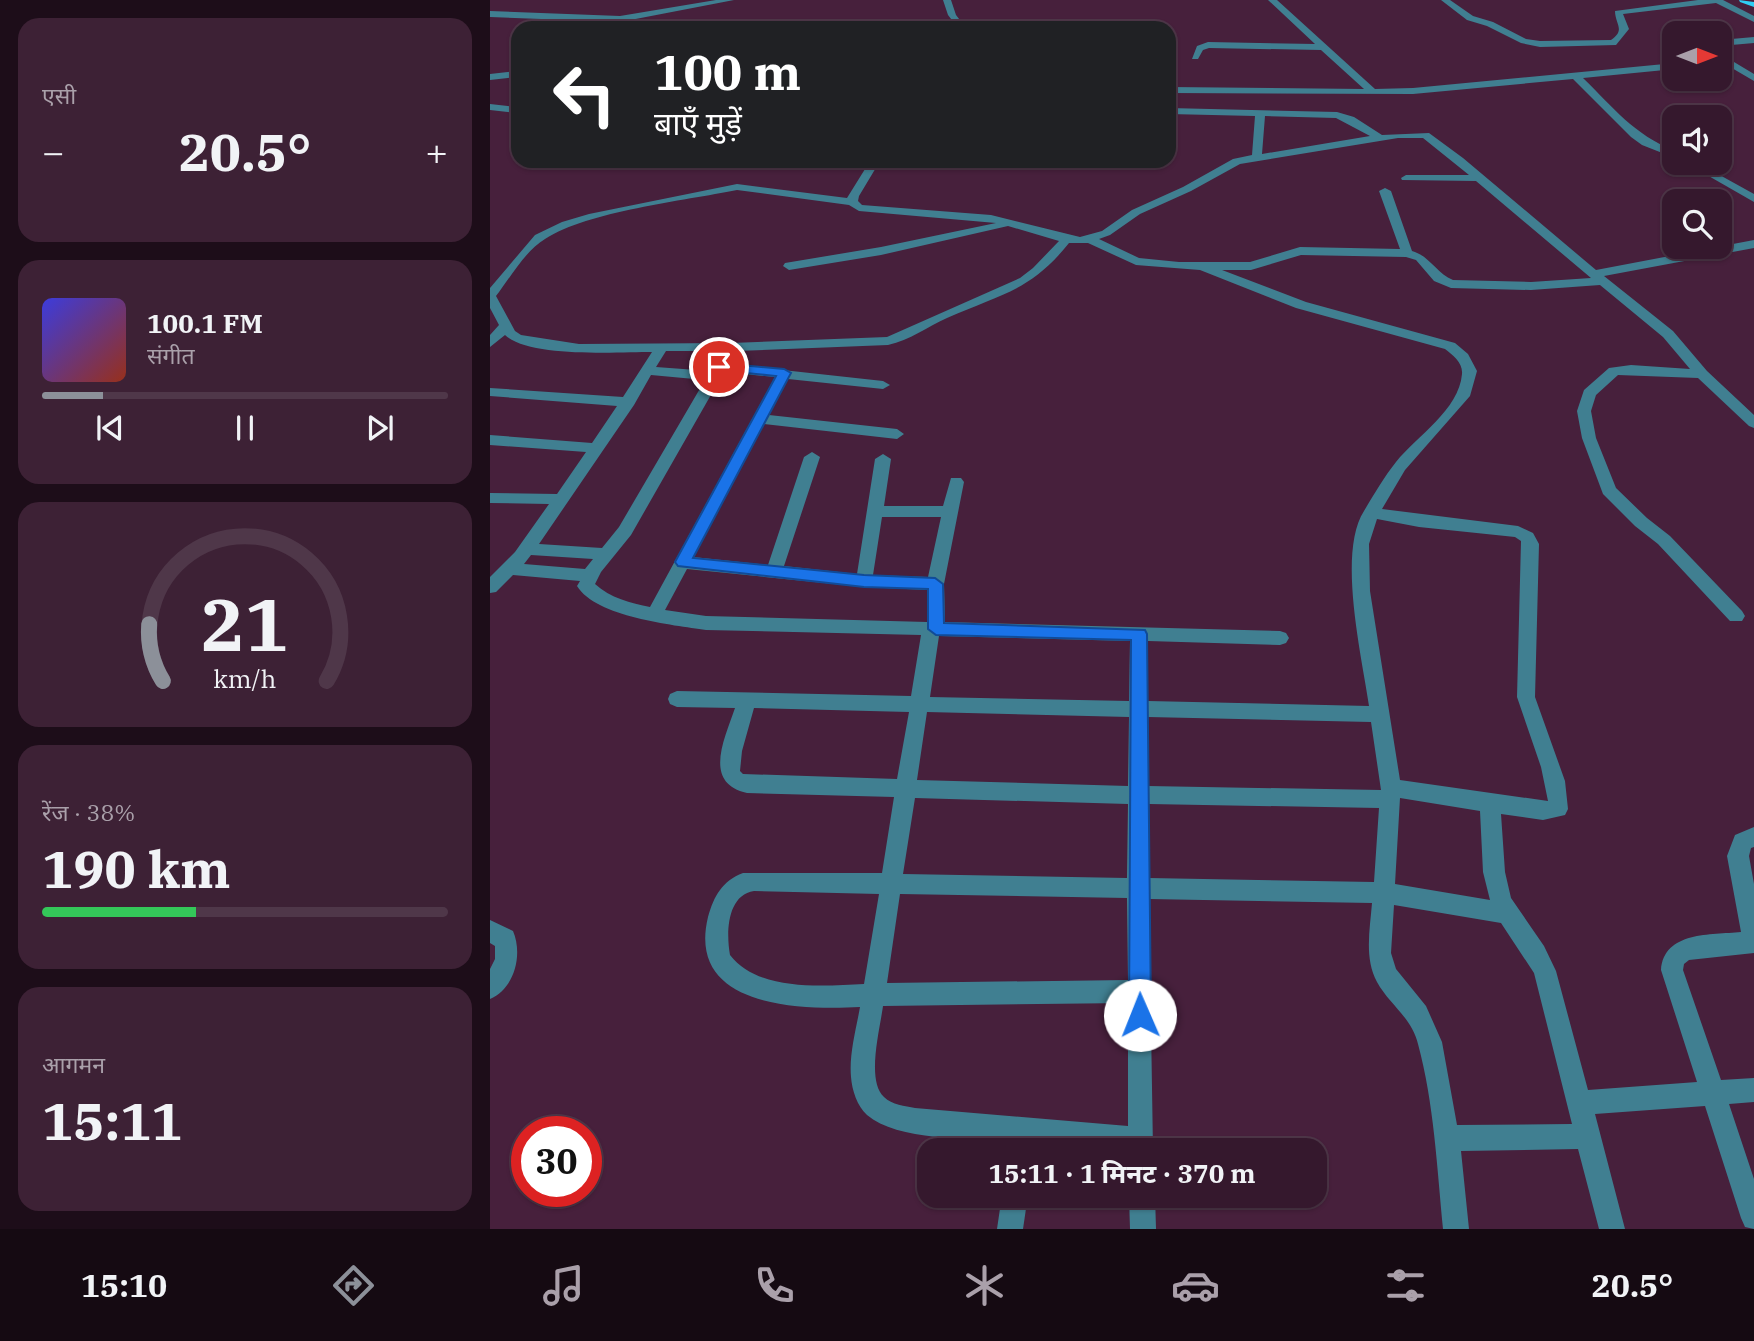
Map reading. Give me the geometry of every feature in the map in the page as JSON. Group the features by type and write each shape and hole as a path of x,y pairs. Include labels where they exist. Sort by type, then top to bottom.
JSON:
{"main road":[{"path":"1743,0 1754,5"}],"street":[{"path":"490,14 644,21 730,0"},
{"path":"947,0 956,21"},
{"path":"1272,0 1373,92"},
{"path":"1446,0 1470,18 1490,24 1524,41 1540,44 1613,43 1620,38 1625,26 1618,13 1717,0 1754,19"},
{"path":"1732,42 1754,40"},
{"path":"1195,57 1200,48 1208,45 1325,47"},
{"path":"1732,66 1754,78"},
{"path":"1176,90 1373,92 1662,67"},
{"path":"490,77 511,75"},
{"path":"1576,76 1635,135 1662,150"},
{"path":"490,107 511,109"},
{"path":"1176,111 1343,116 1380,138"},
{"path":"1257,157 1261,113"},
{"path":"1066,239 1049,263 1033,276 1000,294 944,315 907,336 875,342 661,348 579,348 527,342 510,333 490,296 528,247 539,237 566,224 593,216 737,187 852,202 859,208 868,210 935,213 1013,223 1066,239 1089,239 1106,233 1136,212 1187,189 1227,165 1257,157 1380,138 1425,135 1668,334 1702,374 1754,423"},
{"path":"852,202 871,168"},
{"path":"1712,175 1754,199"},
{"path":"1406,178 1479,178"},
{"path":"1385,191 1407,253"},
{"path":"789,266 881,251 1013,223"},
{"path":"1089,239 1136,261 1202,266 1251,266 1300,251 1407,253 1420,257 1438,278 1451,284 1531,286 1598,278 1753,244"},
{"path":"1202,266 1301,304 1367,325 1450,346 1463,357 1470,371 1465,393 1451,412 1399,467 1371,512 1361,544 1361,591 1390,794 1380,953 1382,965 1393,986 1418,1014 1425,1027 1447,1138 1456,1229"},
{"path":"490,343 506,326"},
{"path":"731,347 625,531 589,576 586,586 589,591 654,615 706,623 1280,638"},
{"path":"490,587 508,572 526,550 629,402 661,348"},
{"path":"1702,374 1631,369 1614,371 1589,393 1584,411 1589,438 1609,490 1634,516 1664,540 1736,616"},
{"path":"648,371 784,373 883,385"},
{"path":"654,615 784,373"},
{"path":"490,392 629,402"},
{"path":"760,419 897,434"},
{"path":"490,440 597,448"},
{"path":"774,572 812,457"},
{"path":"864,581 883,459"},
{"path":"956,482 935,584 934,629 919,705 863,1062 863,1083 867,1098 876,1109 891,1116 1010,1138"},
{"path":"490,498 561,499"},
{"path":"875,512 950,511"},
{"path":"747,701 730,762 731,776 747,784 1138,795 1390,794 1490,802 1543,811 1558,809 1557,789 1530,717 1526,697 1531,544 1527,537 1518,532 1419,521 1371,512"},
{"path":"526,550 607,554"},
{"path":"683,562 864,581 935,584"},
{"path":"508,572 589,576"},
{"path":"1139,634 1141,1138"},
{"path":"677,699 1380,714"},
{"path":"1490,802 1495,880 1507,913 1530,940 1545,971 1612,1229"},
{"path":"1754,838 1742,842 1738,856 1754,942 1687,949 1672,960 1672,970 1711,1093 1754,1218"},
{"path":"1139,990 874,995 781,993 758,988 735,976 723,963 717,950 718,936 728,894 743,882 892,882 1385,893 1507,913"},
{"path":"490,931 505,939 508,949 506,965 490,987"},
{"path":"1579,1103 1754,1090"},
{"path":"1447,1138 1588,1136"},
{"path":"1010,1229 1013,1208"},
{"path":"1142,1208 1143,1229"}],"route":[{"path":"719,367 784,373 683,562 864,581 935,584 936,629 1139,634 1140,1015"}]}
